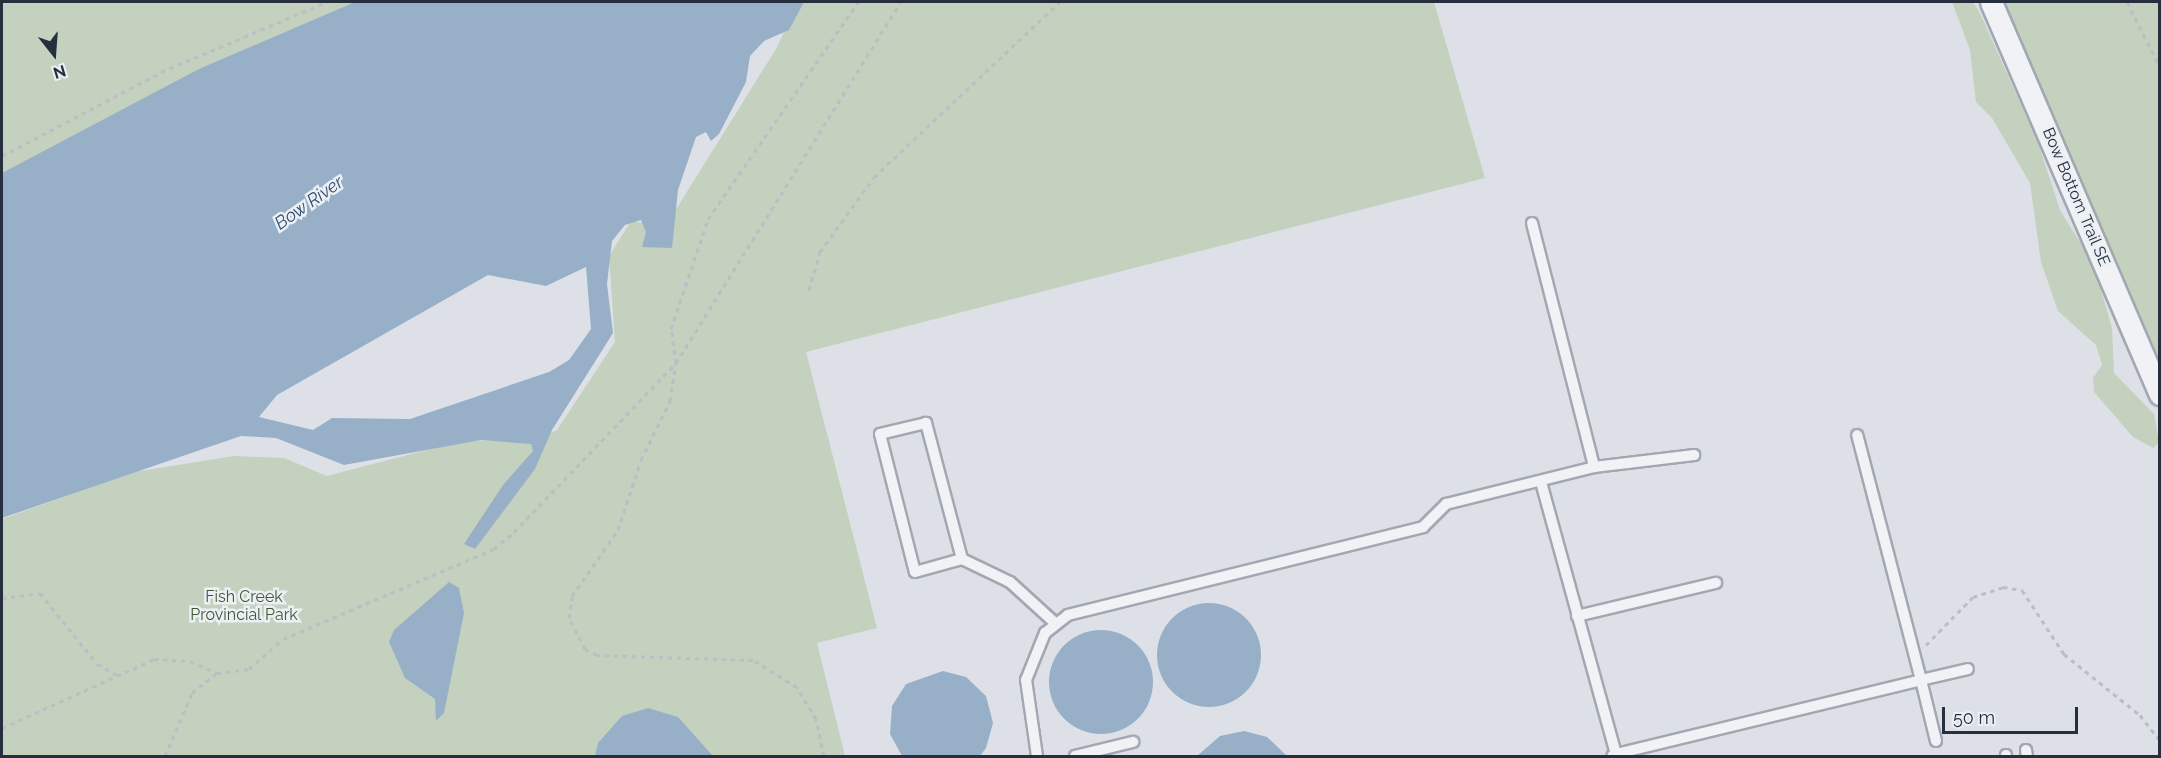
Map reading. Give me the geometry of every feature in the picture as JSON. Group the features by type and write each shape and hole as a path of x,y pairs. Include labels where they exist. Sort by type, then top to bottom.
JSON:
{"street":[{"name":"Bow Bottom Trail SE","path":"1991,2 2160,394"}],"lane":[{"path":"1532,223 1594,467"},
{"path":"962,560 926,423 880,434 915,572 962,560 1010,582 1054,622"},
{"path":"1857,435 1936,741"},
{"path":"1037,756 1026,680 1036,647 1054,622 1422,527 1446,504 1594,467 1694,455"},
{"path":"1541,482 1614,755 1968,669"},
{"path":"1577,616 1716,583"},
{"path":"1075,756 1133,742"}],"path":[{"path":"2,156 161,72 327,2"},
{"path":"824,756 816,719 797,687 753,660 597,655 585,649 569,618 572,596 618,530 632,498 641,460 670,401 676,363 671,329 708,219 858,2"},
{"path":"2,728 117,675 165,658 190,661 217,672 249,669 283,639 494,549 676,363 901,2"},
{"path":"809,290 820,252 874,177 1060,2"},
{"path":"2127,2 2160,67"},
{"path":"1918,666 1929,637 1973,597 2003,587 2022,590 2064,654 2139,715 2160,741"},
{"path":"2,598 40,592 97,664 117,675"},
{"path":"165,756 192,693 217,672"}],"green space":[{"path":"2,2 391,2 2,199"},
{"name":"Fish Creek Provincial Park","path":"798,2 1434,2 1485,178 806,352 877,628 817,643 845,756 2,756 2,519 134,472 234,456 284,458 327,476 461,441 532,440 557,430 615,342 609,256 631,221 665,227 776,49"},
{"path":"1952,2 1973,2 1979,11 2038,143 2060,210 2094,265 2112,328 2114,373 2154,414 2159,443 2153,448 2133,437 2094,392 2093,378 2102,365 2096,345 2058,311 2041,262 2030,183 1992,118 1976,102 1970,50"},
{"path":"2005,2 2159,2 2159,365 2107,247"}],"water":[{"name":"Bow River","path":"355,2 804,2 789,30 764,41 750,56 746,82 719,134 711,141 706,132 696,137 678,190 672,248 642,247 646,232 641,220 625,225 612,241 607,284 613,333 552,430 535,469 475,549 464,544 503,485 533,451 531,444 481,440 344,465 276,438 241,436 2,518 2,173 199,69","holes":["586,267 591,329 569,360 549,372 410,419 332,418 313,430 259,417 277,395 488,275 546,286"]},
{"path":"449,582 459,588 464,613 444,713 436,721 435,699 405,678 389,642 394,630"},
{"path":"1209,603 1229,607 1246,618 1257,635 1261,655 1257,675 1246,692 1229,703 1209,707 1189,703 1172,692 1161,675 1157,655 1161,635 1172,618 1189,607"},
{"path":"1101,630 1121,634 1138,645 1149,662 1153,682 1149,702 1138,719 1121,730 1101,734 1081,730 1064,719 1053,702 1049,682 1053,662 1064,645 1081,634"},
{"path":"943,671 966,677 986,696 993,723 986,748 980,756 902,756 890,734 892,706 906,684"},
{"path":"648,708 678,717 713,756 595,756 598,743 622,716"},
{"path":"1244,731 1267,737 1287,756 1197,756 1220,736"}]}
